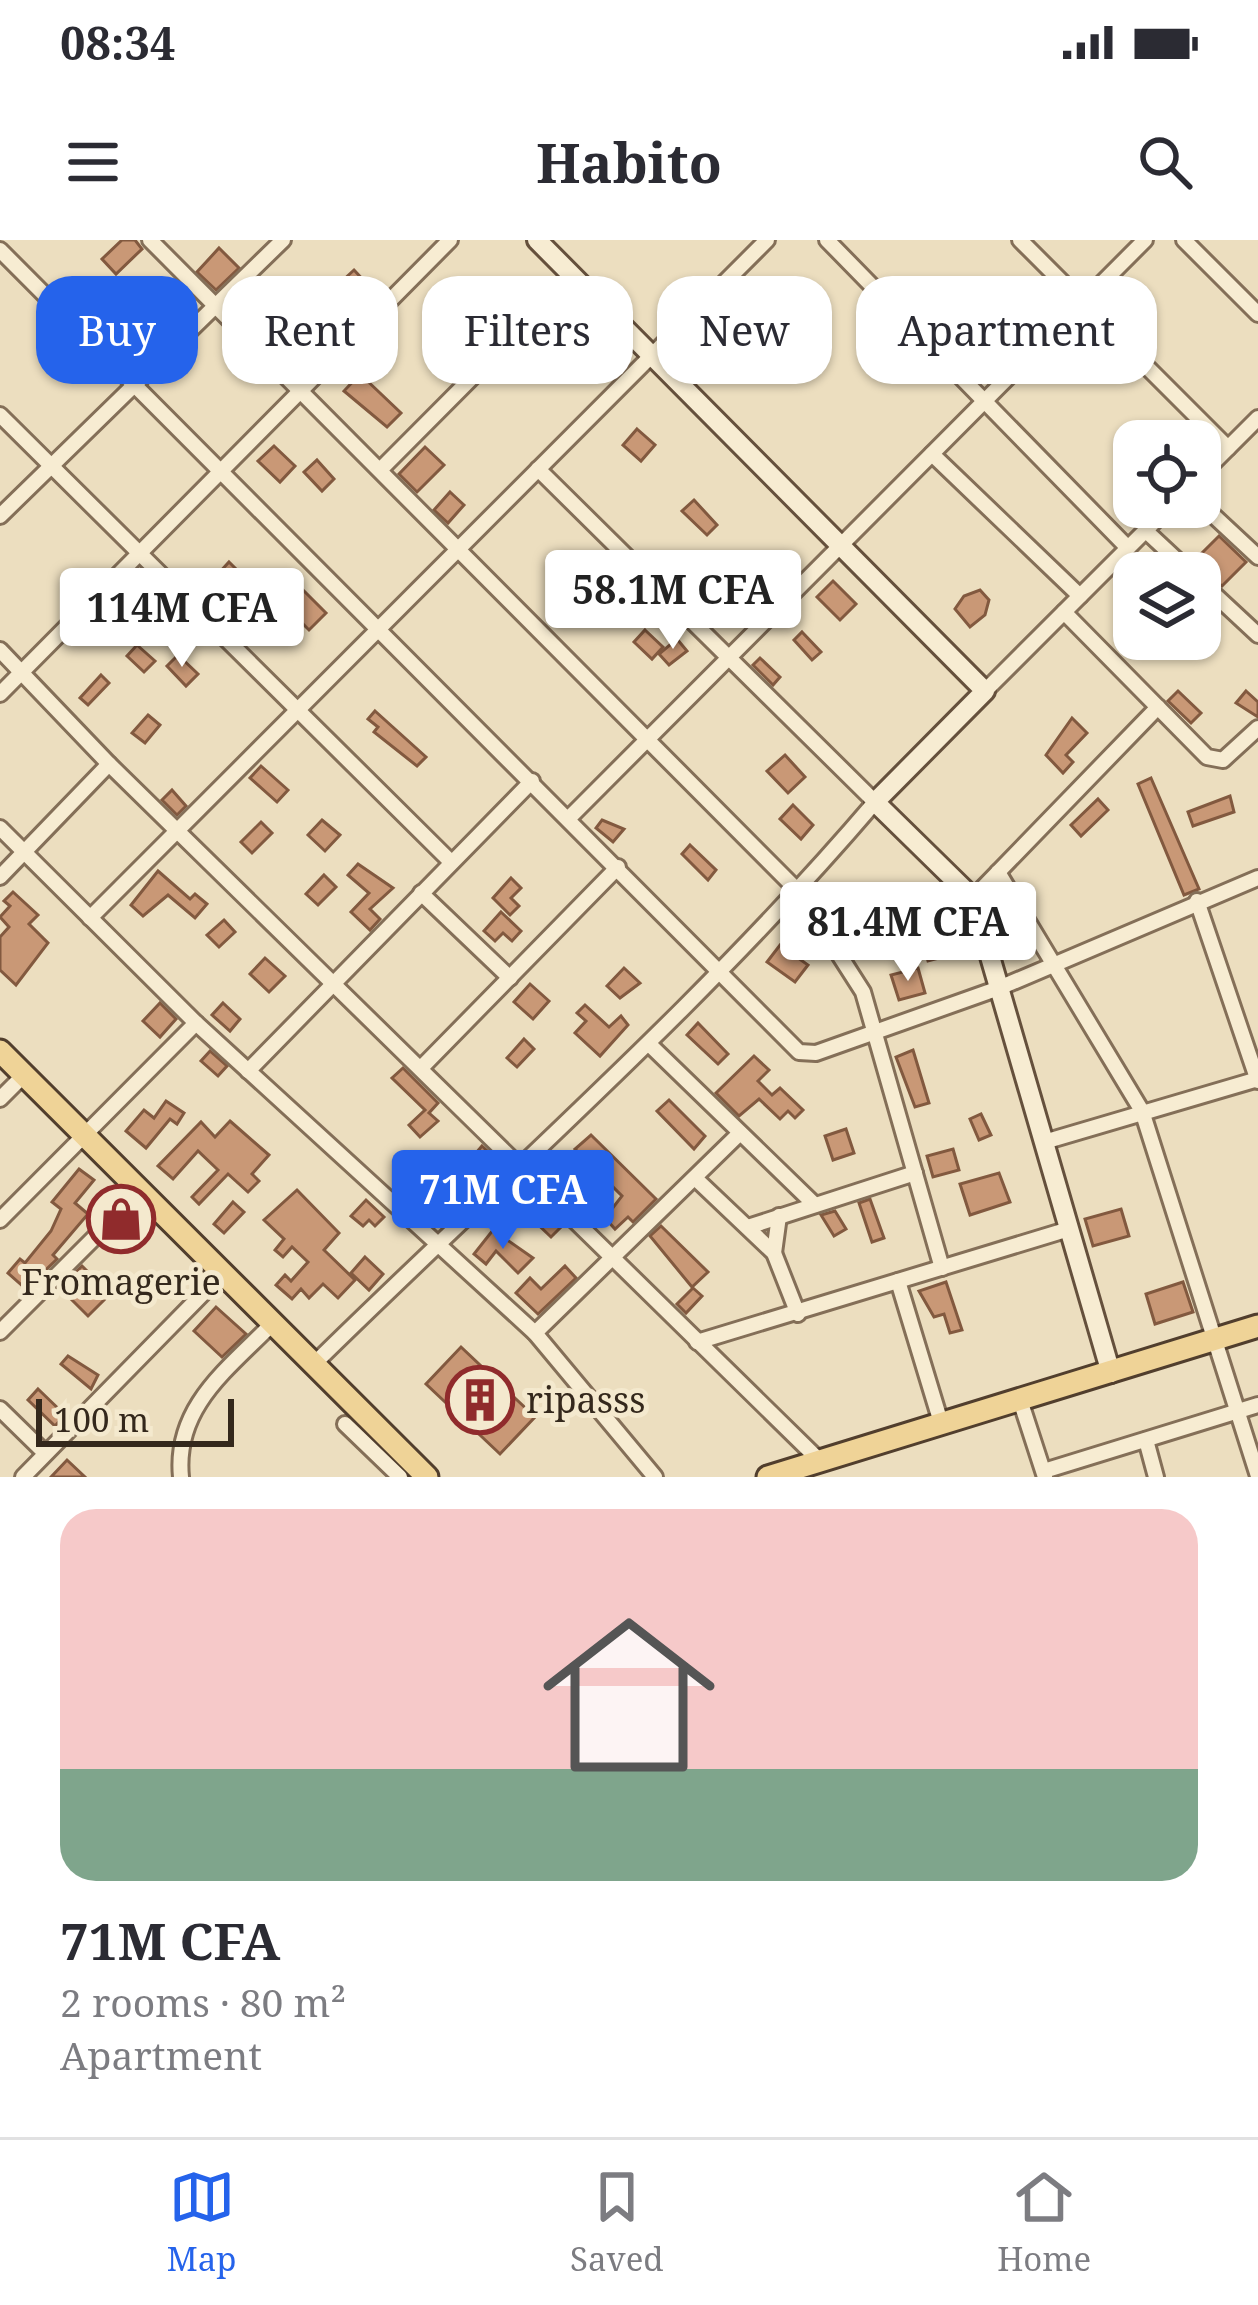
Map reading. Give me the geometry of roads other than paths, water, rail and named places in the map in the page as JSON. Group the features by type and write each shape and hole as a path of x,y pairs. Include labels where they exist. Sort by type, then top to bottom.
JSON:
{"main road":[{"path":"0,1052 427,1477"},
{"path":"768,1477 1258,1326"}],"street":[{"path":"150,240 799,892 863,992 942,1268"},
{"path":"4,506 52,466 283,240"},
{"path":"0,694 450,240"},
{"path":"537,240 573,276"},
{"path":"90,918 767,240"},
{"path":"826,240 1128,548"},
{"path":"1020,240 1057,276"},
{"path":"1109,276 1145,240"},
{"path":"1184,240 1258,314"},
{"path":"1196,252 1208,240"},
{"path":"0,250 799,1052 816,1053 999,988 1258,878"},
{"path":"633,336 985,691"},
{"path":"1157,377 1228,448"},
{"path":"380,470 466,384"},
{"path":"569,818 1002,384"},
{"path":"0,415 451,862"},
{"path":"1221,455 1258,418"},
{"path":"932,454 1080,596"},
{"path":"538,469 973,898 1111,1373"},
{"path":"1221,522 1258,556"},
{"path":"314,1364 649,1044 799,892 875,802 1149,528"},
{"path":"1146,531 1168,552"},
{"path":"1221,601 1258,635"},
{"path":"1064,612 1207,757 1223,760 1258,728"},
{"path":"0,650 109,764 820,1461"},
{"path":"973,898 1158,707"},
{"path":"0,877 109,764"},
{"path":"248,1071 532,781"},
{"path":"0,828 196,1023 535,1333 654,1476"},
{"path":"421,1068 619,867"},
{"path":"998,872 1142,1112 1258,1476"},
{"path":"421,893 509,978"},
{"path":"1044,1142 1258,1079 1197,901"},
{"path":"0,1220 196,1023"},
{"path":"649,1044 815,1205"},
{"path":"0,1100 24,1075"},
{"path":"535,1333 740,1133"},
{"path":"748,1228 914,1173"},
{"path":"695,1178 775,1253 798,1314"},
{"path":"0,1332 140,1192"},
{"path":"775,1253 779,1216"},
{"path":"697,1342 1069,1229"},
{"path":"27,1475 222,1274"},
{"path":"898,1281 942,1426"},
{"path":"181,1477 178,1452 198,1396 273,1323"},
{"path":"1020,1400 1045,1474 1258,1405"},
{"path":"0,1408 45,1453"},
{"path":"345,1424 400,1477"},
{"path":"1146,1440 1156,1477"}],"place":[{"name":"Fromagerie","path":"121,1219"},
{"name":"ripasss","path":"480,1400"}]}
